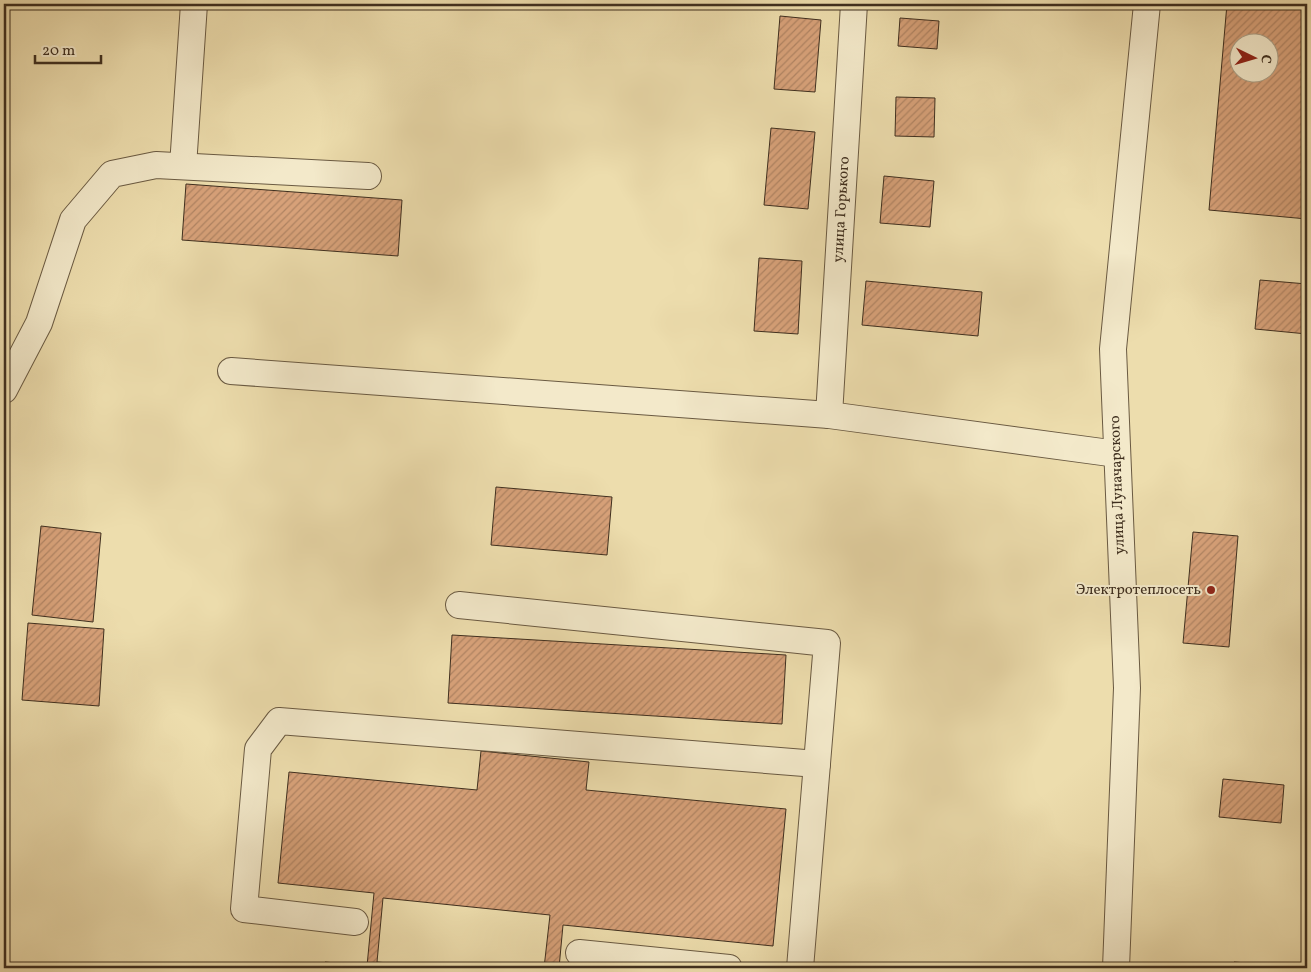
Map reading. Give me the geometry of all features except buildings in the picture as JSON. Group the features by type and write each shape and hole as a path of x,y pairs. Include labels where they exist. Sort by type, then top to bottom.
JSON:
{"street":[{"path":"183,166 194,4"},
{"name":"улица Горького","path":"829,415 854,4"},
{"name":"улица Луначарского","path":"1116,968 1127,688 1113,349 1147,4"},
{"path":"4,390 39,322 73,220 112,174 156,165 368,176"},
{"path":"231,371 829,415 1117,454"},
{"path":"459,605 827,643 800,968"},
{"path":"355,922 244,909 258,749 279,721 817,764"},
{"path":"578,953 729,968"}],"place":[{"name":"Электротеплосеть","path":"1211,590"}]}
